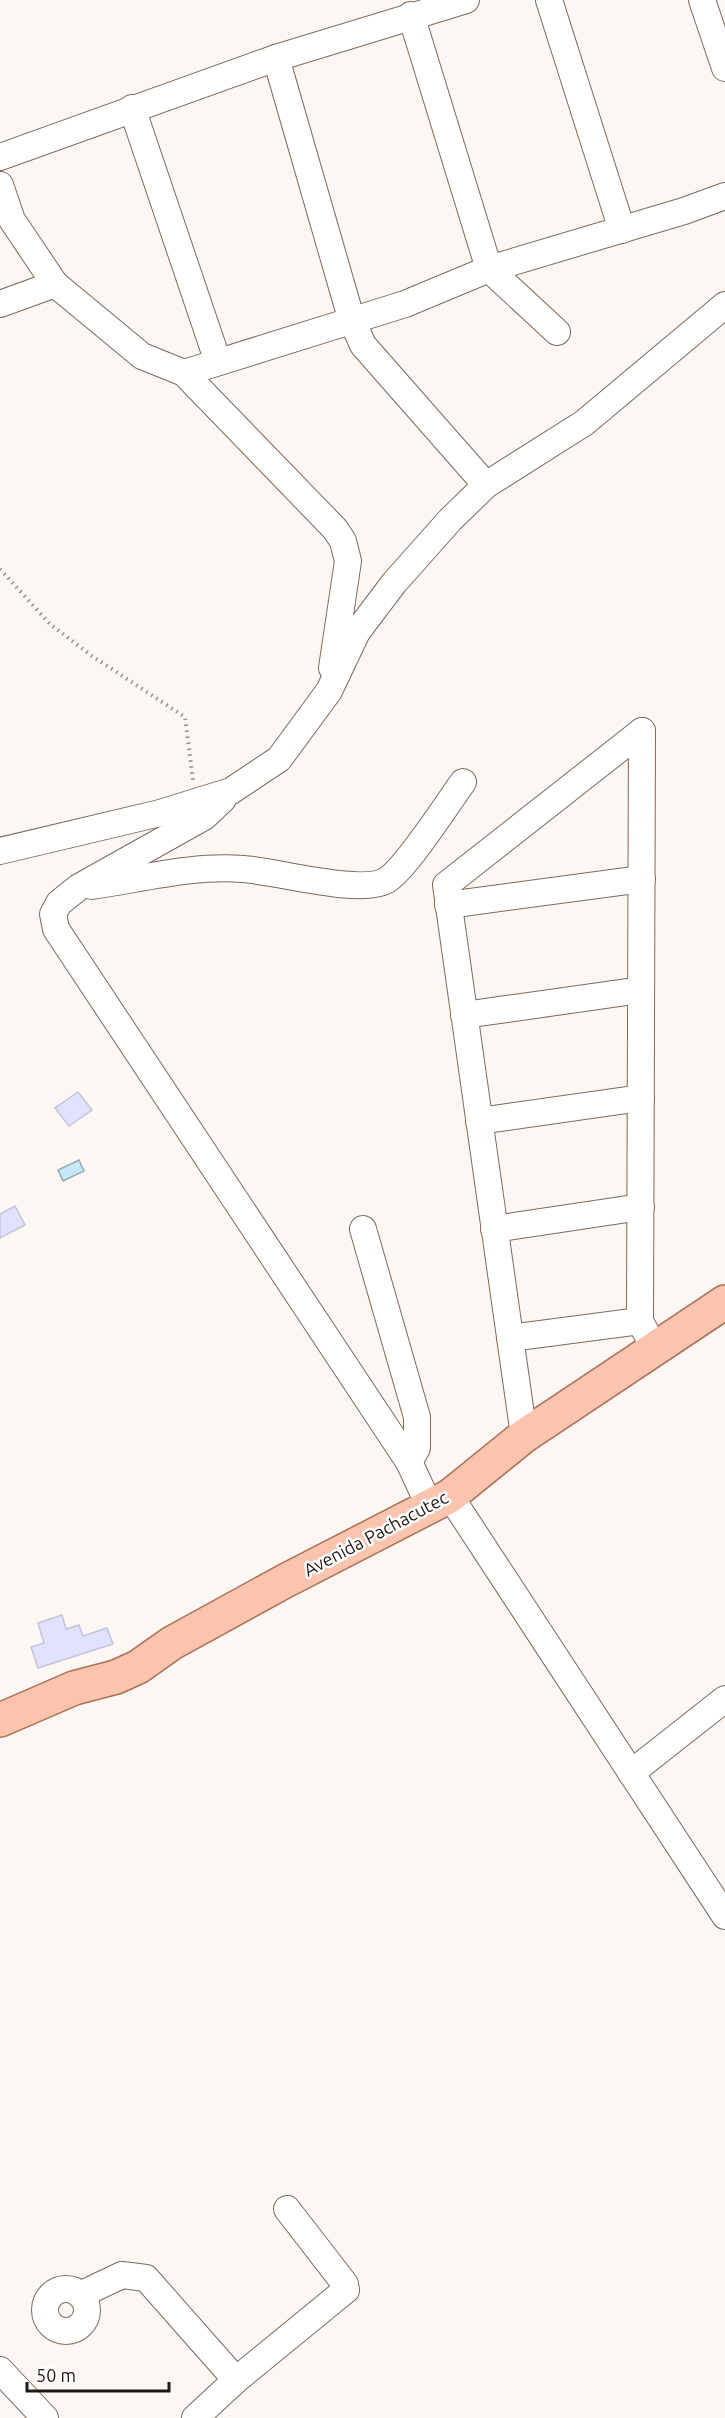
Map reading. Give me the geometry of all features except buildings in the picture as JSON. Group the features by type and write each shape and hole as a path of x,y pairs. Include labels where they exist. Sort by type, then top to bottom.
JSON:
{"main road":[{"name":"Avenida Pachacutec","path":"0,1720 74,1688 116,1677 138,1666 172,1643 440,1501 524,1436 647,1335 725,1302"}],"street":[{"path":"0,157 276,58 466,0"},
{"path":"549,0 622,230"},
{"path":"702,0 725,68"},
{"path":"411,15 489,269 556,332"},
{"path":"276,58 351,318 363,345 486,485"},
{"path":"132,108 218,362"},
{"path":"0,185 12,220 55,284 142,356 184,373 335,529 343,541 348,561 329,691"},
{"path":"184,373 351,318 405,304 489,269 622,230 725,196"},
{"path":"0,304 55,284"},
{"path":"725,305 584,423 486,485 450,520 394,583 357,632 329,691 279,759 231,791 204,817 79,887 59,903 53,914 56,929 409,1462 440,1501 631,1773 725,1916"},
{"path":"510,1338 647,1335 641,1207 642,730 446,885 448,905 524,1436"},
{"path":"79,887 202,870 242,869 363,887 387,880 406,860 463,782"},
{"path":"0,851 160,813 231,791"},
{"path":"448,905 642,879"},
{"path":"464,1015 641,990"},
{"path":"479,1121 641,1098"},
{"path":"494,1229 641,1207"},
{"path":"363,1229 417,1417 417,1448 409,1462"},
{"path":"631,1773 725,1699"},
{"path":"195,2418 236,2380 346,2290 345,2284 287,2209"},
{"path":"80,2295 122,2275 146,2278 236,2380"},
{"path":"0,2370 45,2418"}],"path":[{"path":"0,569 50,624 92,656 185,717 193,780 182,782"}],"water":[{"path":"79,1160 84,1171 63,1181 58,1170"}]}
